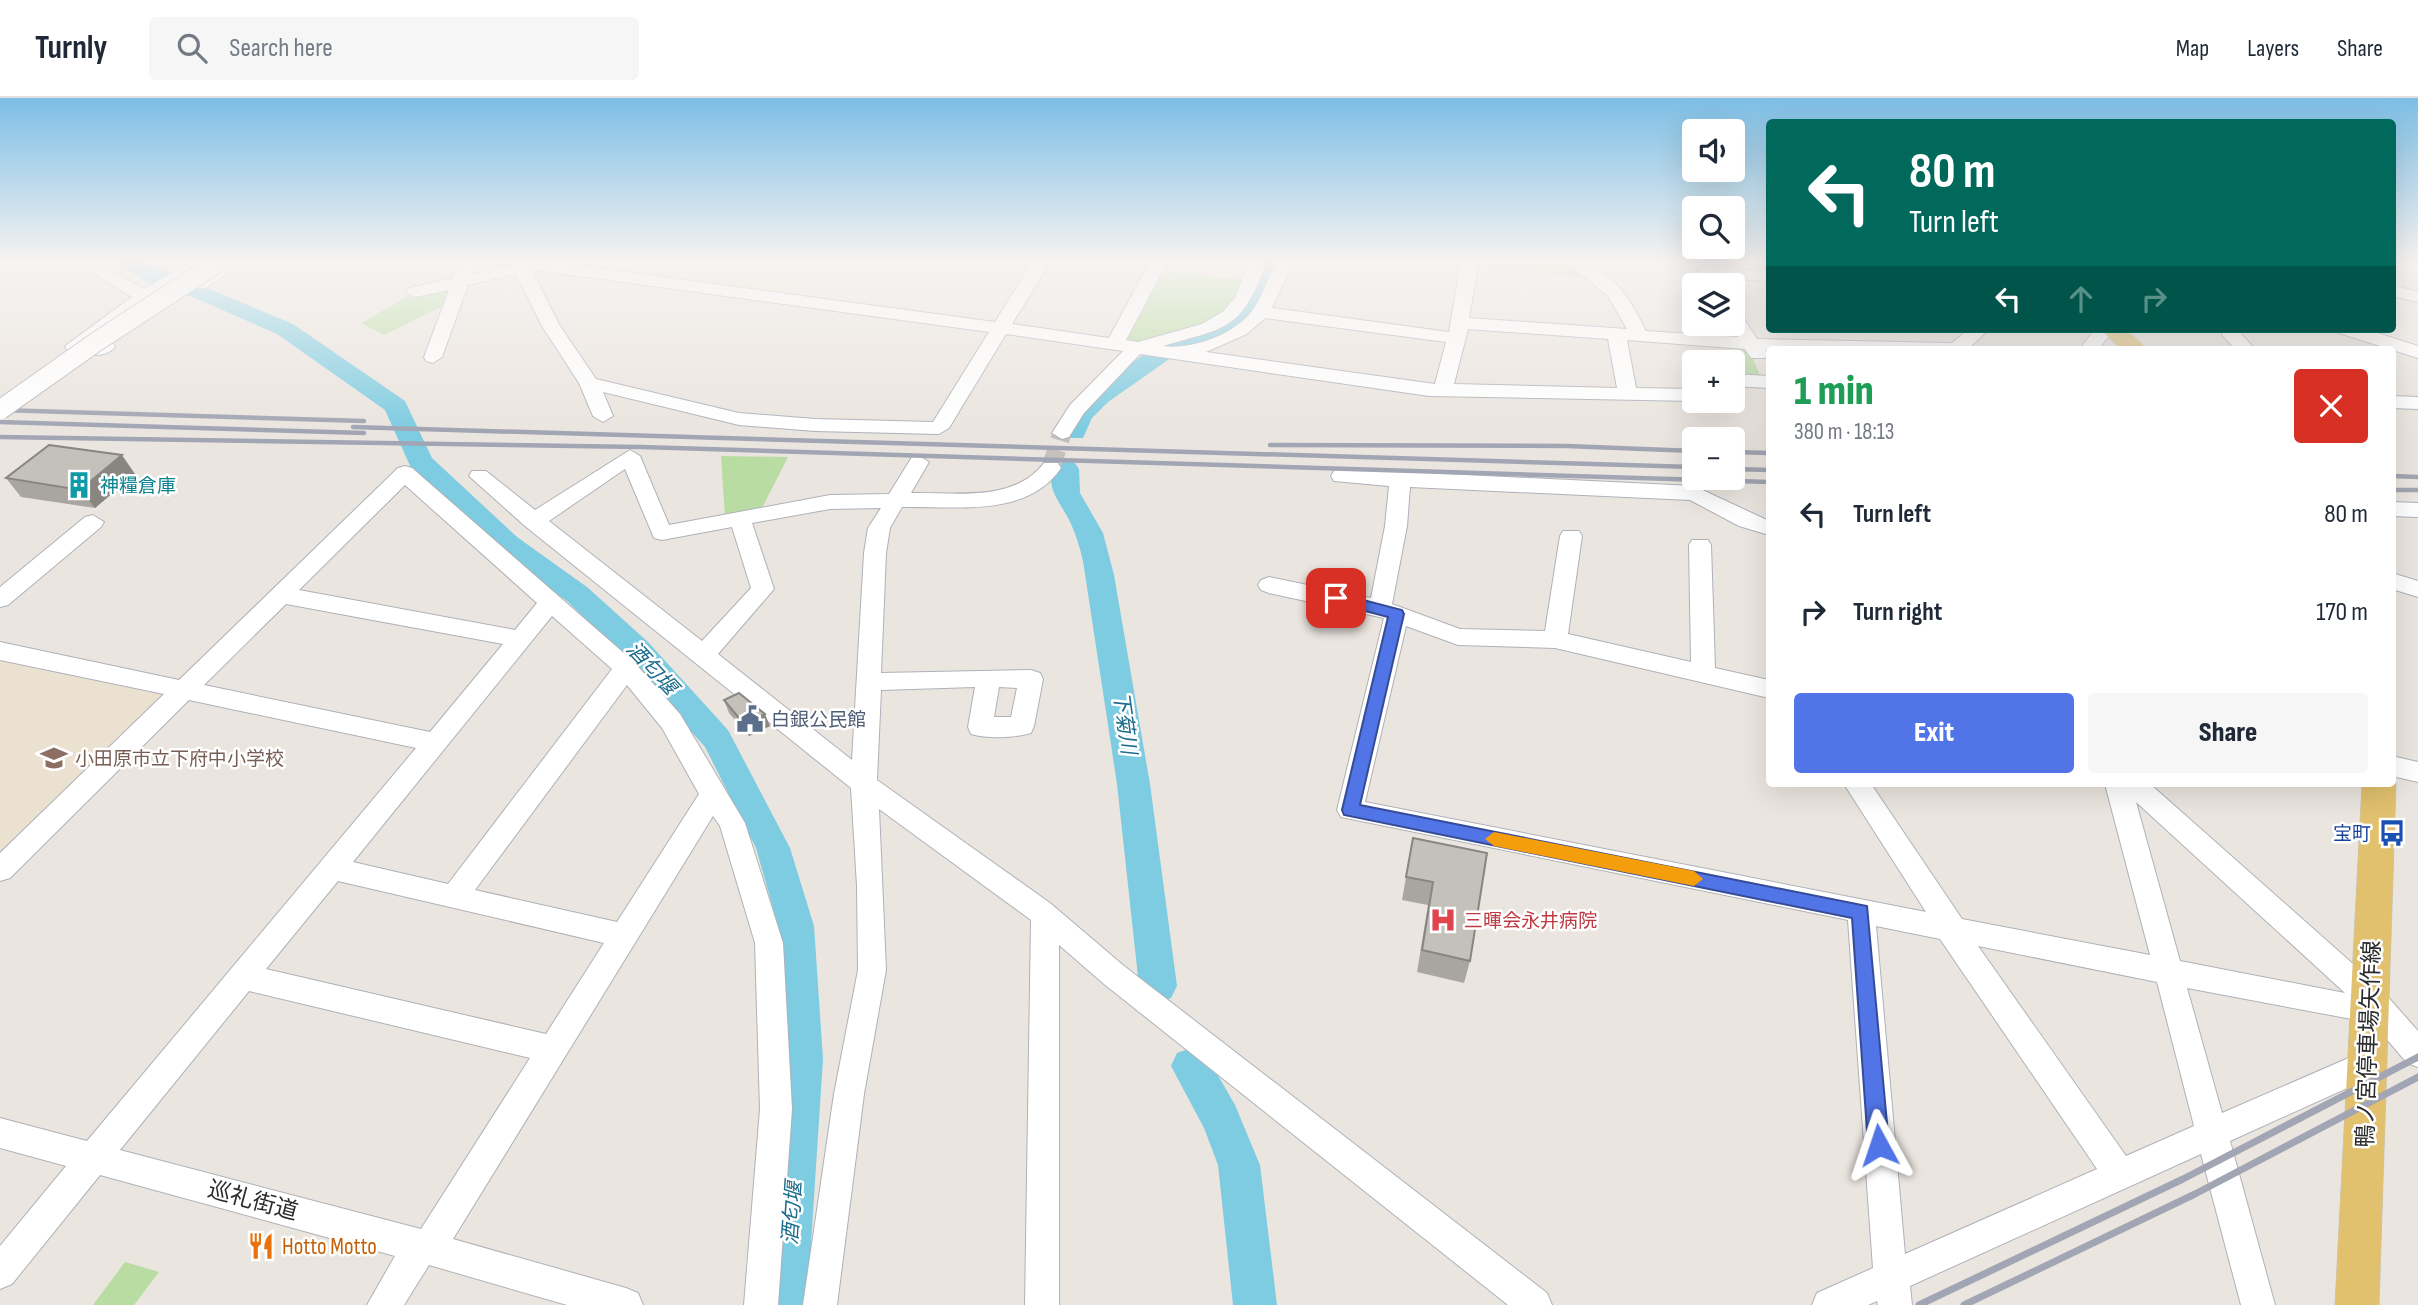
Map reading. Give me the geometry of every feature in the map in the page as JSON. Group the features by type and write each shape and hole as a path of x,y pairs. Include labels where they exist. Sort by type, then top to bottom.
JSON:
{"main road":[{"path":"2117,333 2131,346"},
{"name":"鴨ノ宮停車場矢作線","path":"2357,1305 2379,787"}],"street":[{"path":"114,317 74,345 101,351 152,317"},
{"path":"0,410 134,317"},
{"path":"433,357 448,317"},
{"path":"548,317 589,383 603,415"},
{"path":"923,317 1443,390 1682,394"},
{"path":"589,383 739,419 815,425 939,428 1008,317"},
{"path":"1062,433 1071,413 1123,367 1135,347 1143,317"},
{"path":"1135,347 1202,328 1225,317"},
{"path":"1180,354 1235,334 1251,326 1258,317"},
{"path":"1321,317 1460,330 1617,335 1722,343 1765,364"},
{"path":"1443,390 1460,330 1460,317"},
{"path":"1630,317 1640,337"},
{"path":"2232,333 2243,346"},
{"path":"2359,333 2418,352"},
{"path":"1745,334 1765,364"},
{"path":"1617,335 1627,392"},
{"path":"1717,350 1722,343"},
{"path":"1722,343 1725,350"},
{"path":"1745,373 1765,364"},
{"path":"2396,402 2418,403"},
{"path":"533,521 630,456 662,533 830,502 893,503 1000,498 1024,491 1043,480 1051,468"},
{"path":"820,1305 849,1094 872,970 871,886 864,784 875,553 879,528 919,462"},
{"path":"0,870 405,473 550,604 626,668 671,721 732,823 769,943 776,1109 761,1305"},
{"path":"479,475 864,784 1045,915 1114,975 1535,1305"},
{"path":"1340,475 1694,493 1747,521 1766,526"},
{"path":"1399,480 1388,611 1350,810 2171,973 2369,1004"},
{"path":"2396,509 2418,510"},
{"path":"704,654 763,589 740,520"},
{"path":"0,599 93,522"},
{"path":"1555,640 1571,536"},
{"path":"1700,545 1703,674"},
{"path":"2396,582 2418,589"},
{"path":"1269,585 1388,611 1422,626 1458,637 1555,640 1766,688"},
{"path":"282,595 520,639"},
{"path":"0,1272 550,604"},
{"path":"0,651 434,742"},
{"path":"454,897 626,668"},
{"path":"869,682 988,679"},
{"path":"2396,767 2418,772"},
{"path":"1859,787 1951,928 2119,1173"},
{"path":"2119,787 2171,973 2258,1305"},
{"path":"2136,787 2369,1004 2414,1042"},
{"path":"384,1305 554,1050 713,794"},
{"path":"330,868 626,936"},
{"path":"1861,912 1892,1291"},
{"path":"1042,1305 1045,915"},
{"path":"241,976 554,1050"},
{"path":"1829,1305 1892,1291 1954,1252 2119,1173 2367,1063"},
{"name":"巡礼街道","path":"0,1133 425,1247 626,1305"}],"shaded area":[{"name":"小田原市立下府中小学校","path":"0,656 176,692 0,864"}],"green space":[{"path":"371,317 420,317 384,335 361,323"},
{"path":"1137,317 1219,317 1137,345 1124,342"},
{"path":"1745,351 1751,353 1760,376 1745,373"},
{"path":"721,456 788,457 760,512 725,518"},
{"path":"125,1262 159,1272 134,1305 93,1305"}],"building":[{"path":"49,445 122,455 80,490 6,478"},
{"path":"739,693 765,714 744,724 724,700"},
{"name":"三暉会永井病院","path":"1413,838 1487,853 1470,961 1422,950 1433,882 1406,877"}],"waterway":[{"name":"酒匂堰","path":"258,317 285,329 396,406 420,462 507,544 577,594 637,650 717,739 773,848 796,926 803,1059 785,1305"},
{"name":"下菊川","path":"1074,432 1080,415 1099,397 1159,355 1173,346 1238,322 1242,317"},
{"name":"下菊川","path":"1066,469 1065,487 1089,533 1100,575 1133,784 1158,986"},
{"name":"下菊川","path":"1191,1066 1221,1119 1239,1165 1255,1305"}],"tunnel":[{"path":"1051,468 1062,433"}],"railway":[{"path":"0,410 364,421"},
{"path":"0,422 364,433"},
{"path":"353,427 1682,467"},
{"path":"0,437 641,447 1766,482"},
{"path":"1270,445 1567,446 1682,451"},
{"path":"1745,452 1766,453"},
{"path":"1745,469 1766,470"},
{"path":"2396,476 2418,477"},
{"path":"2396,490 2418,490"},
{"path":"1919,1305 2183,1179 2418,1057"},
{"path":"1964,1305 2195,1194 2418,1077"}],"slow traffic":[{"path":"1494,839 1694,879"}],"place":[{"name":"神糧倉庫","path":"79,485"},
{"name":"白銀公民館","path":"750,719"},
{"name":"小田原市立下府中小学校","path":"54,758"},
{"name":"宝町","path":"2392,833"},
{"name":"三暉会永井病院","path":"1443,920"},
{"name":"Hotto Motto","path":"261,1246"}],"route":[{"path":"1336,598 1397,614 1350,810 1861,912 1879,1145"}]}
